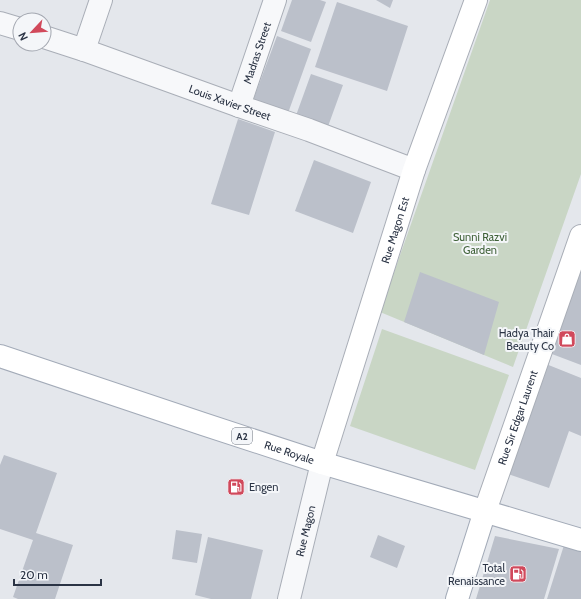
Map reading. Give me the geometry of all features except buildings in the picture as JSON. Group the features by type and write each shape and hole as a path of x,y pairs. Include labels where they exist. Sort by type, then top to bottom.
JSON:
{"main road":[{"name":"Rue Magon Est","path":"322,463 414,170 476,0"},
{"name":"Rue Sir Edgar Laurent","path":"457,599 485,511 581,236"},
{"name":"Rue Royale","path":"0,356 322,463 581,540"}],"street":[{"path":"84,50 101,0"},
{"name":"Madras Street","path":"239,106 275,0"},
{"path":"0,23 12,27"},
{"name":"Louis Xavier Street","path":"52,40 309,130 414,170"},
{"name":"Rue Magon","path":"289,599 322,463"}],"green space":[{"name":"Sunni Razvi Garden","path":"490,0 581,0 581,174 513,367 380,312"},
{"path":"382,329 509,375 475,470 350,426"}],"place":[{"name":"Hadya Thair Beauty Co","path":"567,339"},
{"name":"Engen","path":"236,487"},
{"name":"Total Renaissance","path":"518,574"}]}
